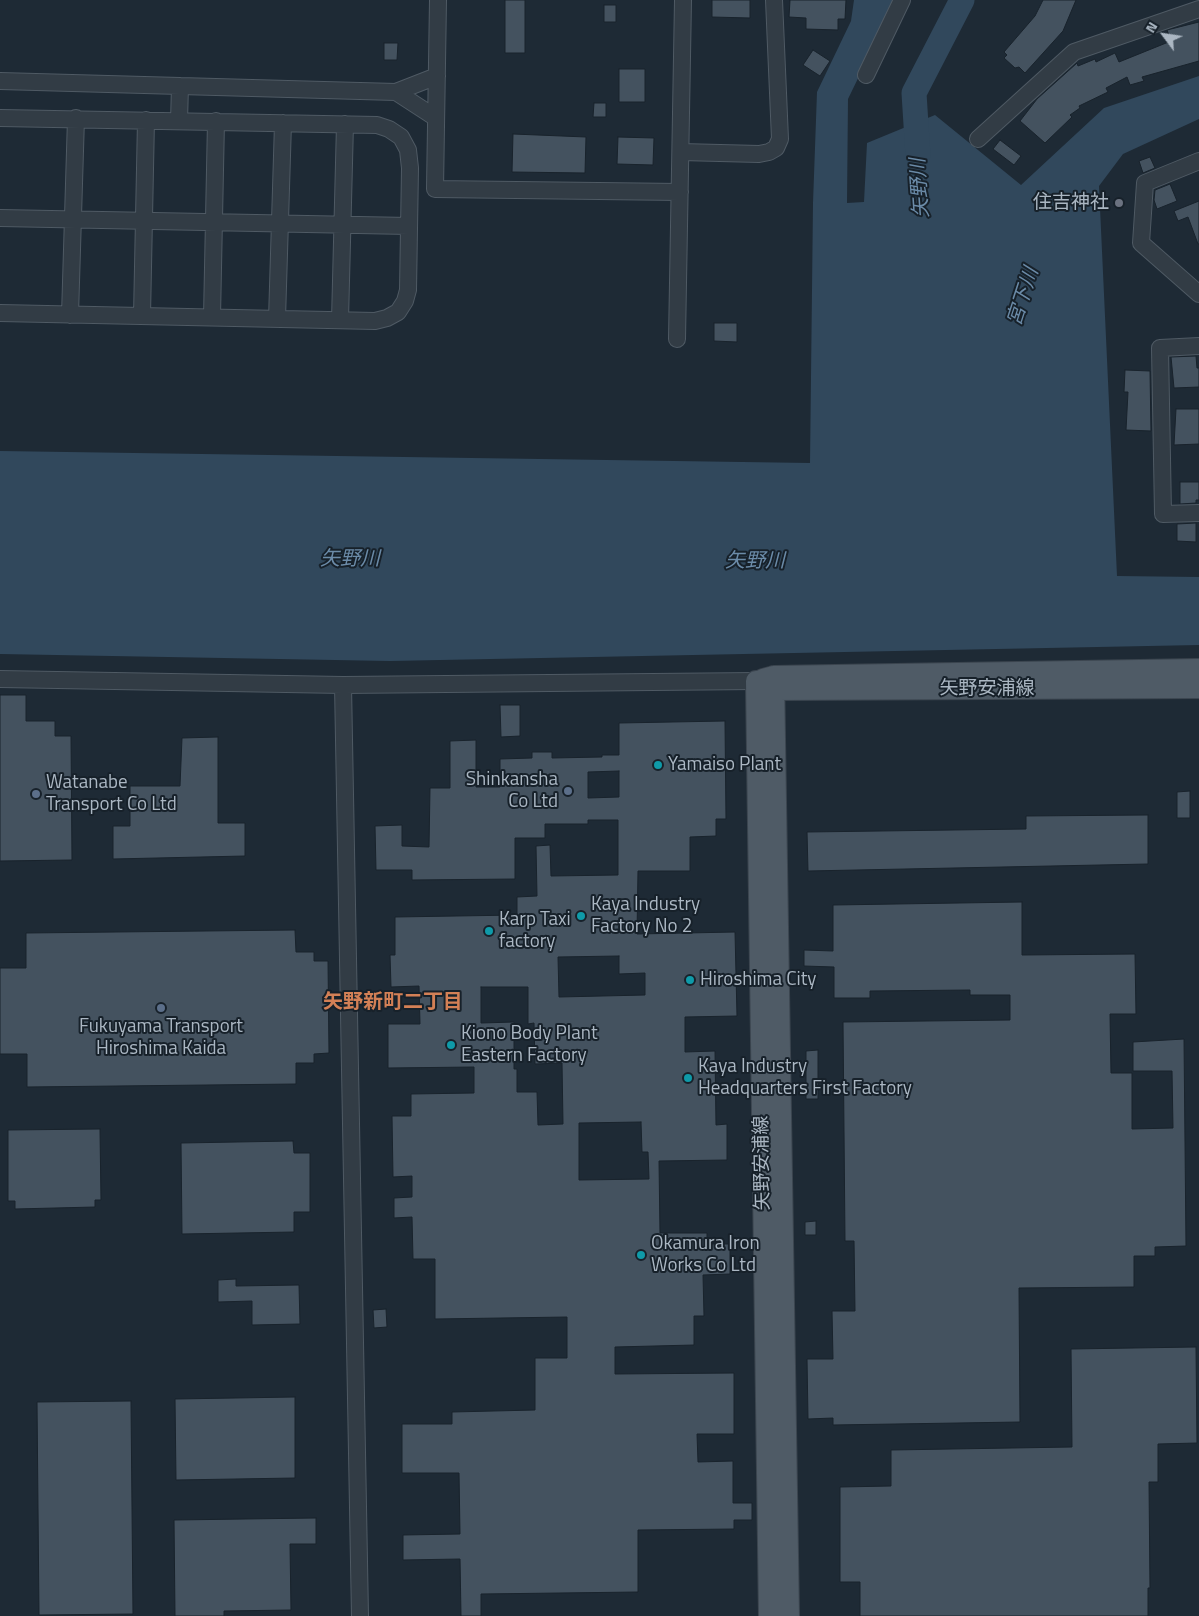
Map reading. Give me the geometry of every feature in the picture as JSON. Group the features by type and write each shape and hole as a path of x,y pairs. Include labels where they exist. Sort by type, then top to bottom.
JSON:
{"main road":[{"name":"矢野安浦線","path":"768,682 1199,670"},
{"name":"矢野安浦線","path":"768,682 1199,688"},
{"name":"矢野安浦線","path":"768,682 769,1616"},
{"name":"矢野安浦線","path":"768,682 789,1616"}],"street":[{"path":"435,189 438,0"},
{"path":"677,339 683,0"},
{"path":"680,152 759,154 776,148 780,138 774,0"},
{"path":"866,75 902,0"},
{"path":"978,139 1074,52 1199,9"},
{"path":"0,81 396,92 437,76"},
{"path":"179,120 180,86"},
{"path":"396,92 436,118"},
{"path":"0,118 378,125 390,129 401,137 408,150 410,189 408,290 405,302 398,312 387,318 375,321 0,313"},
{"path":"70,314 76,118"},
{"path":"142,316 146,120"},
{"path":"212,317 216,121"},
{"path":"277,319 283,123"},
{"path":"340,320 345,124"},
{"path":"1199,160 1145,183 1141,243 1199,294"},
{"path":"410,189 680,192"},
{"path":"0,218 409,226"},
{"path":"1199,346 1160,348 1163,514 1199,513"},
{"path":"0,678 343,685 768,682"},
{"path":"343,685 360,1616"}],"water":[{"name":"宮下川","path":"854,0 896,0 848,99 847,203 864,202 867,143 935,115 1021,185 1104,108 1199,76 1199,119 1123,154 1099,186 1117,576 1199,577 1199,645 390,661 0,654 0,451 810,463 813,203 817,92 851,21"}],"building":[{"path":"505,0 525,0 525,53 505,53"},
{"path":"712,0 750,0 750,18 712,17"},
{"path":"790,0 846,0 845,19 838,19 838,30 806,29 806,18 789,17"},
{"path":"1043,0 1076,0 1063,31 1025,73 1019,67 1015,68 1004,58 1007,55 1004,52 1035,16"},
{"path":"604,5 616,5 616,22 604,22"},
{"path":"1199,22 1199,61 1142,77 1144,81 1130,85 1127,77 1106,88 1108,92 1079,106 1080,108 1070,115 1072,117 1045,143 1020,121 1037,99 1077,63 1078,66 1095,59 1096,62 1115,53 1119,62 1171,41 1167,30"},
{"path":"384,43 398,43 397,60 384,60"},
{"path":"813,50 830,61 820,76 803,65"},
{"path":"619,69 645,69 645,102 619,102"},
{"path":"594,103 606,103 606,117 593,117"},
{"path":"513,134 586,137 585,173 512,172"},
{"path":"618,137 654,138 653,165 617,164"},
{"path":"1000,140 1021,156 1014,165 993,149"},
{"path":"1150,157 1155,168 1143,173 1139,161"},
{"path":"1170,184 1177,201 1157,209 1154,200 1155,190"},
{"path":"1199,201 1198,244 1188,217 1178,221 1174,211"},
{"path":"714,323 737,323 737,342 714,341"},
{"path":"1196,356 1197,368 1199,368 1199,387 1174,388 1171,357"},
{"path":"1125,370 1150,371 1151,431 1126,430 1128,392 1124,392"},
{"path":"1176,409 1199,409 1199,444 1174,445"},
{"path":"1180,482 1199,482 1199,500 1196,500 1196,503 1180,504"},
{"path":"1196,523 1196,542 1177,541 1177,524"},
{"name":"Watanabe Transport Co Ltd","path":"0,695 26,695 26,721 55,721 55,736 71,736 72,860 0,861"},
{"path":"500,705 520,705 520,736 501,737"},
{"path":"725,721 726,819 716,819 716,836 690,837 690,871 638,871 637,934 735,932 737,1016 685,1017 685,1052 715,1051 716,1125 727,1124 727,1160 659,1161 660,1233 707,1233 707,1244 730,1244 730,1274 703,1275 704,1316 694,1316 694,1345 615,1347 615,1374 734,1373 734,1434 697,1434 698,1462 733,1461 733,1503 752,1503 752,1520 734,1520 734,1529 638,1530 638,1592 481,1594 481,1616 461,1616 460,1559 403,1560 403,1535 460,1534 459,1473 402,1473 402,1424 452,1424 452,1412 535,1410 535,1358 567,1358 567,1317 435,1319 435,1259 413,1259 412,1217 394,1218 394,1198 412,1197 412,1176 393,1177 392,1116 411,1116 411,1094 474,1093 474,1067 388,1068 388,1024 420,1024 419,986 391,987 390,955 395,955 395,917 517,915 517,897 537,896 536,846 550,845 551,876 618,875 618,820 588,820 588,824 545,824 545,838 515,838 515,879 412,880 412,870 376,870 375,826 402,825 402,846 429,847 430,788 450,788 450,741 476,740 476,787 500,787 500,759 532,758 532,752 552,752 552,758 619,755 619,723","holes":["619,771 619,797 588,798 588,772","619,956 619,974 645,973 645,995 559,997 558,957","481,987 528,987 528,1024 534,1023 535,1064 562,1063 563,1124 538,1125 537,1092 517,1092 517,1069 514,1069 514,1022 481,1023","641,1122 642,1152 648,1152 649,1179 579,1180 579,1123"]},
{"path":"218,737 218,823 245,823 245,856 113,859 113,826 130,826 130,786 180,786 182,738"},
{"path":"1190,791 1190,818 1177,818 1177,792"},
{"path":"1148,815 1148,864 808,871 807,832 1026,829 1026,816"},
{"path":"1022,902 1022,955 1135,954 1136,1014 1110,1014 1111,1073 1132,1073 1132,1129 1173,1128 1172,1071 1133,1071 1133,1042 1184,1039 1186,1246 1155,1247 1155,1256 1134,1256 1134,1287 1019,1288 1020,1422 833,1425 833,1418 808,1419 807,1359 833,1359 832,1311 855,1311 854,1241 845,1241 843,1022 1010,1020 1010,995 970,995 970,990 870,991 870,998 834,998 834,967 804,966 804,950 833,951 833,905"},
{"name":"Fukuyama Transport Hiroshima Kaida","path":"295,930 296,952 314,952 314,961 328,961 329,1053 314,1054 314,1063 296,1063 296,1084 27,1087 27,1054 0,1054 0,968 26,968 26,933"},
{"path":"818,1050 818,1099 806,1099 806,1051"},
{"path":"100,1129 101,1200 95,1200 95,1207 15,1209 15,1201 8,1201 8,1130"},
{"path":"293,1141 294,1153 310,1153 310,1212 294,1212 294,1232 182,1234 181,1143"},
{"path":"816,1221 816,1235 805,1235 805,1222"},
{"path":"236,1279 236,1286 299,1285 300,1324 252,1325 252,1301 218,1302 218,1280"},
{"path":"386,1309 387,1327 374,1328 373,1310"},
{"path":"1196,1347 1197,1443 1158,1444 1158,1482 1149,1482 1150,1588 1148,1588 1148,1616 860,1616 860,1582 840,1582 840,1487 891,1486 891,1450 1072,1447 1071,1349"},
{"path":"295,1397 295,1478 176,1480 175,1399"},
{"path":"131,1401 133,1614 39,1615 37,1402"},
{"path":"316,1518 316,1544 290,1544 291,1610 224,1611 224,1616 175,1616 174,1520"}],"waterway":[{"name":"矢野川","path":"918,156 914,93 962,0"}],"place":[{"name":"住吉神社","path":"1119,203"},
{"name":"Yamaiso Plant","path":"658,765"},
{"name":"Shinkansha Co Ltd","path":"568,791"},
{"name":"Watanabe Transport Co Ltd","path":"36,794"},
{"name":"Kaya Industry Factory No 2","path":"581,916"},
{"name":"Karp Taxi factory","path":"489,931"},
{"name":"Hiroshima City","path":"690,980"},
{"name":"Fukuyama Transport Hiroshima Kaida","path":"161,1008"},
{"name":"Kiono Body Plant Eastern Factory","path":"451,1045"},
{"name":"Kaya Industry Headquarters First Factory","path":"688,1078"},
{"name":"Okamura Iron Works Co Ltd","path":"641,1255"}],"district":[{"name":"矢野新町二丁目","path":"393,1003"}]}
